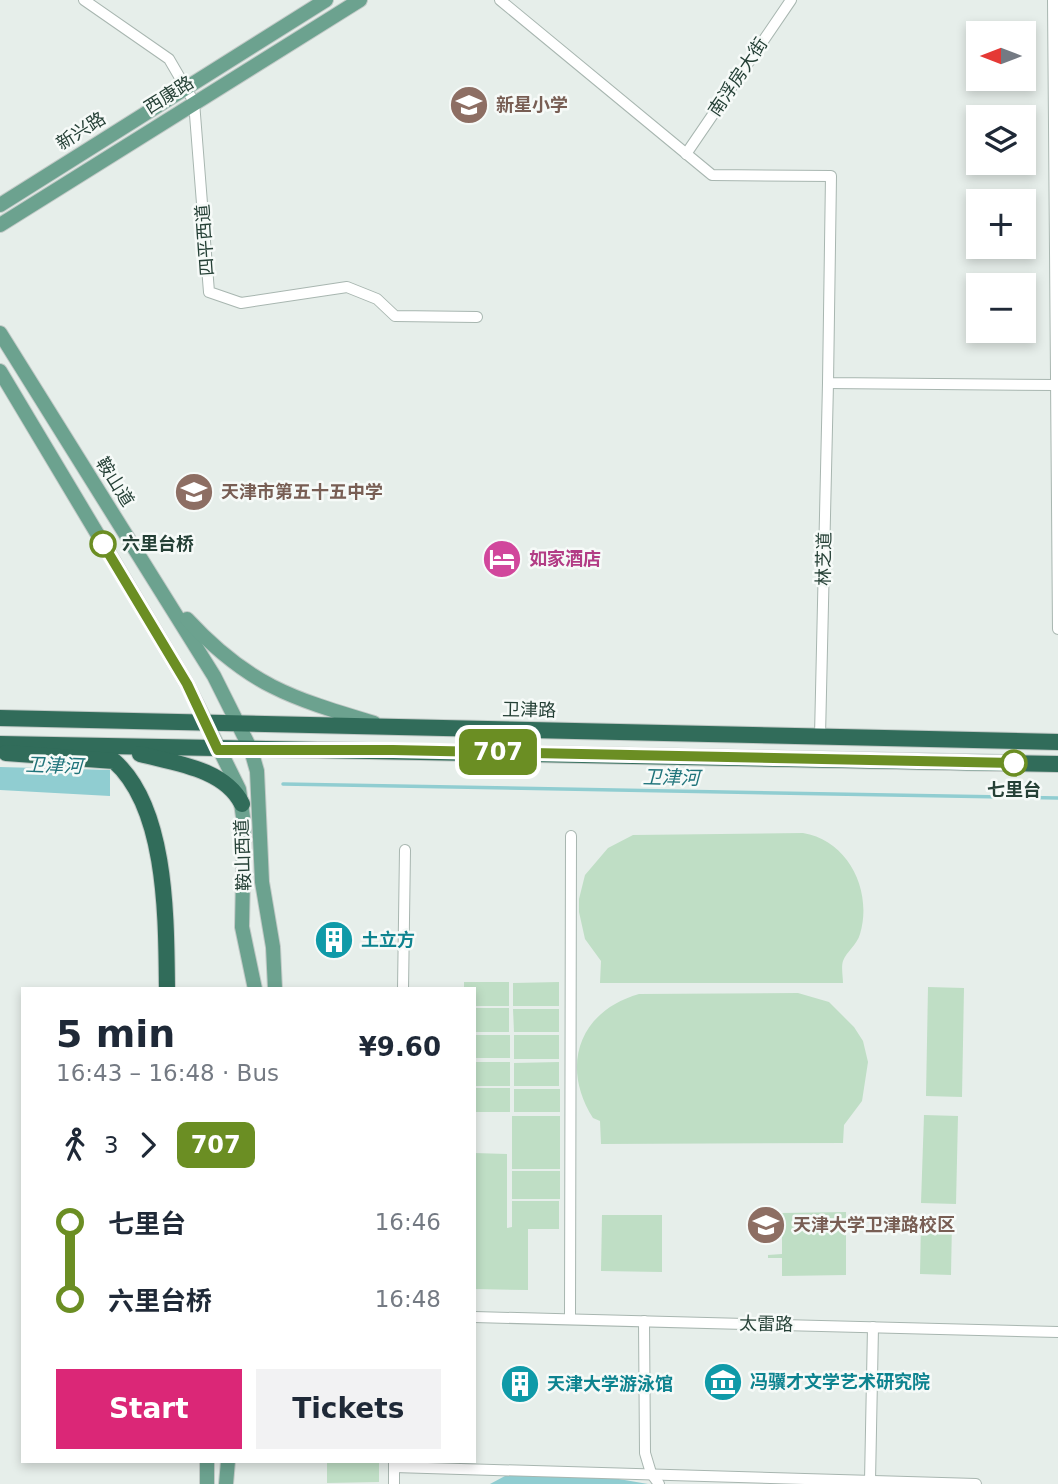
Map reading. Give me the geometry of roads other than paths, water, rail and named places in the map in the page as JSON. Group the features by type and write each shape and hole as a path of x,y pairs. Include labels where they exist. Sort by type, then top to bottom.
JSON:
{"highway":[{"name":"卫津路","path":"0,718 1058,742"},
{"path":"0,744 1058,764"},
{"path":"96,746 207,774 229,785 242,804"},
{"path":"0,752 114,761 126,771 145,808 161,868 165,891 167,987"}],"main road":[{"name":"新兴路","path":"0,205 326,0"},
{"name":"西康路","path":"0,225 360,0"},
{"name":"鞍山道","path":"0,333 165,595 214,676 238,723"},
{"path":"0,371 180,672 218,750"},
{"path":"165,595 233,662 271,688 297,700 383,726"},
{"name":"鞍山西道","path":"238,723 251,750 257,771 262,882 273,947 275,987"},
{"name":"鞍山西道","path":"218,750 239,789 242,804 242,927 256,987"},
{"path":"207,1463 207,1484"},
{"path":"226,1484 228,1463"}],"street":[{"name":"四平西道","path":"85,0 169,59 194,102 208,292 241,303 347,287 377,299 395,316 477,317"},
{"path":"500,0 686,154"},
{"name":"南浮房大街","path":"686,154 791,0"},
{"path":"1053,0 1058,629"},
{"name":"林芝道","path":"686,154 712,174 831,176 820,736"},
{"path":"828,383 1056,385"},
{"path":"570,1320 571,836"},
{"path":"403,987 405,850"},
{"name":"太雷路","path":"476,1317 1058,1332"},
{"path":"644,1321 645,1453 651,1473 659,1484"},
{"path":"870,1480 873,1327"},
{"path":"394,1484 394,1464 976,1484"}],"water":[{"path":"0,767 110,770 110,796 0,790"},
{"path":"505,1476 601,1476 648,1484 490,1484"}],"waterway":[{"name":"卫津河","path":"283,784 1058,798"}],"place":[{"name":"新星小学","path":"469,105"},
{"name":"天津市第五十五中学","path":"194,492"},
{"name":"六里台桥","path":"103,544"},
{"name":"如家酒店","path":"502,559"},
{"name":"七里台","path":"1014,763"},
{"name":"土立方","path":"334,940"},
{"name":"天津大学卫津路校区","path":"766,1225"},
{"name":"冯骥才文学艺术研究院","path":"723,1382"},
{"name":"天津大学游泳馆","path":"520,1384"}]}
